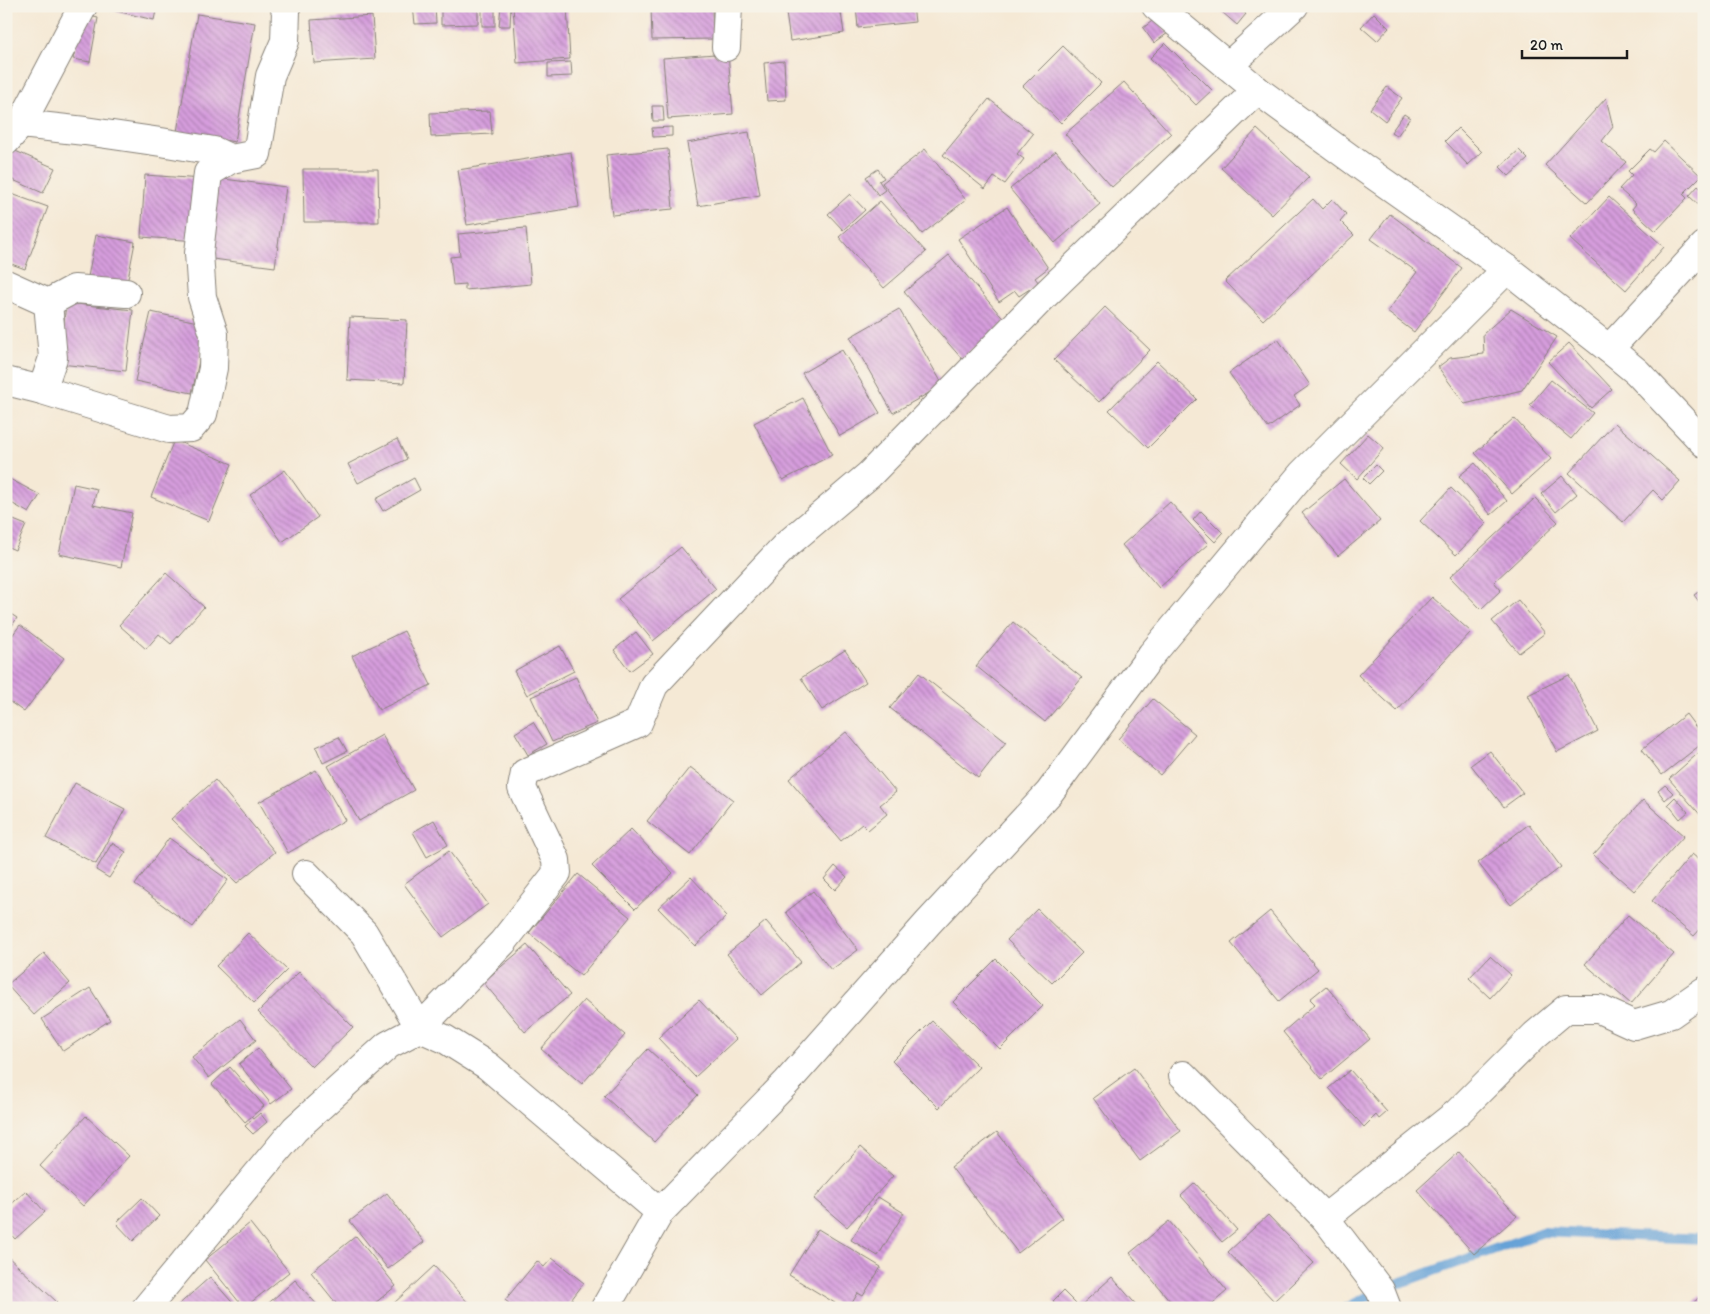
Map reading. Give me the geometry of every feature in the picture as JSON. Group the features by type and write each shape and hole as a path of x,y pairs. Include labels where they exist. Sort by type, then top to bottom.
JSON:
{"street":[{"path":"13,133 83,6"},
{"path":"6,381 42,390 169,429 191,428 203,414 214,368 214,334 202,297 199,252 208,172 231,159 257,154 270,76 285,41 286,11 284,6"},
{"path":"726,47 728,6"},
{"path":"1156,6 1257,90 1507,269 1609,349 1637,372 1704,443"},
{"path":"1228,66 1294,6"},
{"path":"146,1308 295,1128 388,1045 420,1028 503,942 557,873 556,860 522,788 525,773 638,724 654,686 786,546 869,475 1043,296 1257,90"},
{"path":"13,133 85,131 214,151 231,159"},
{"path":"1609,349 1704,246"},
{"path":"605,1308 660,1212 787,1082 928,923 1049,793 1152,654 1302,474 1507,269"},
{"path":"6,284 48,303"},
{"path":"48,303 74,289 126,293"},
{"path":"42,390 53,358 48,303"},
{"path":"306,874 364,933 420,1028 445,1039 488,1066 660,1212"},
{"path":"1325,1218 1457,1113 1535,1034 1566,1008 1599,1008 1634,1025 1671,1014 1704,991"},
{"path":"1183,1075 1325,1218 1380,1290 1387,1308"}],"building":[{"path":"108,6 157,6 154,20 108,9"},
{"path":"413,6 435,6 436,23 415,24"},
{"path":"441,6 478,6 478,24 441,25"},
{"path":"482,6 495,6 495,26 482,26"},
{"path":"501,6 511,6 510,26 499,26"},
{"path":"513,6 567,6 570,59 517,63"},
{"path":"651,6 712,6 713,39 652,40"},
{"path":"785,6 840,6 844,33 790,41"},
{"path":"856,6 913,6 915,22 858,28"},
{"path":"1215,6 1236,6 1246,14 1237,25"},
{"path":"1374,13 1389,28 1377,41 1361,27"},
{"path":"81,14 98,18 90,62 73,59"},
{"path":"197,14 255,23 235,142 177,132"},
{"path":"372,16 375,59 314,63 311,20"},
{"path":"1156,18 1168,33 1154,43 1143,28"},
{"path":"1165,43 1212,90 1196,105 1150,58"},
{"path":"1063,46 1101,83 1061,123 1023,86"},
{"path":"728,53 733,114 668,119 663,58"},
{"path":"784,61 786,100 767,101 764,63"},
{"path":"571,62 572,76 548,77 548,63"},
{"path":"1124,82 1171,134 1112,187 1065,134"},
{"path":"1387,87 1402,98 1385,121 1370,109"},
{"path":"1606,98 1613,127 1602,141 1626,162 1587,203 1545,165"},
{"path":"989,99 1033,134 1017,154 1024,159 1005,184 994,177 985,189 943,155"},
{"path":"652,106 663,106 664,121 653,121"},
{"path":"490,111 492,134 431,137 430,113"},
{"path":"1404,114 1410,118 1397,136 1391,132"},
{"path":"672,127 672,136 653,137 652,128"},
{"path":"1458,128 1482,152 1468,165 1445,141"},
{"path":"1257,129 1309,177 1272,215 1221,168"},
{"path":"749,132 760,195 698,206 687,143"},
{"path":"1664,141 1701,176 1683,194 1687,198 1656,231 1632,209 1636,204 1619,189 1632,175 1628,171 1650,149 1654,152"},
{"path":"668,149 673,209 612,215 606,155"},
{"path":"925,149 966,200 922,234 882,183"},
{"path":"13,150 55,168 43,193 6,177 6,164"},
{"path":"1519,150 1528,159 1509,176 1500,167"},
{"path":"1056,151 1100,204 1055,243 1010,189"},
{"path":"571,152 579,207 467,225 458,170"},
{"path":"303,169 378,169 379,222 304,222"},
{"path":"878,169 884,178 879,181 885,190 878,195 866,177"},
{"path":"145,175 202,179 198,241 141,237"},
{"path":"216,178 286,187 275,267 205,258"},
{"path":"1698,186 1704,191 1704,210 1689,196"},
{"path":"6,192 48,207 25,269 6,262"},
{"path":"850,194 865,210 843,230 828,214"},
{"path":"1609,197 1664,247 1626,290 1570,239"},
{"path":"1313,199 1322,209 1332,199 1346,214 1340,221 1354,235 1263,320 1225,281"},
{"path":"880,201 926,252 884,288 839,237"},
{"path":"1007,207 1048,268 1035,278 1039,283 1019,296 1015,291 999,302 958,239"},
{"path":"1390,214 1462,268 1414,332 1387,312 1417,272 1371,239"},
{"path":"526,228 531,284 465,290 465,284 453,285 450,257 460,256 458,234"},
{"path":"96,235 135,242 126,289 87,282"},
{"path":"949,255 1006,322 962,359 904,292"},
{"path":"66,303 133,310 126,371 60,364"},
{"path":"1105,307 1150,350 1099,402 1054,360"},
{"path":"899,309 943,385 893,413 850,337"},
{"path":"1511,309 1557,337 1522,390 1465,404 1438,367 1450,358 1484,354 1483,334"},
{"path":"151,312 207,324 192,393 135,381"},
{"path":"350,317 407,320 404,383 347,380"},
{"path":"1278,339 1310,385 1294,396 1300,405 1268,428 1229,373"},
{"path":"1569,343 1612,389 1591,408 1548,362"},
{"path":"842,350 880,413 840,436 802,373"},
{"path":"1157,361 1197,399 1148,448 1109,410"},
{"path":"1551,380 1593,413 1571,439 1530,405"},
{"path":"803,398 832,455 783,480 754,423"},
{"path":"1514,418 1551,459 1512,494 1475,453"},
{"path":"1615,423 1680,481 1663,500 1653,490 1623,522 1569,473"},
{"path":"1368,434 1384,448 1357,479 1341,464"},
{"path":"397,439 407,459 358,483 348,464"},
{"path":"174,440 232,464 209,521 151,497"},
{"path":"1475,463 1507,501 1491,515 1459,476"},
{"path":"1376,465 1382,471 1369,484 1363,478"},
{"path":"285,470 318,517 282,542 250,495"},
{"path":"1562,476 1577,494 1556,512 1541,494"},
{"path":"6,477 40,495 29,513 6,500"},
{"path":"414,478 420,490 383,511 376,499"},
{"path":"1344,479 1380,521 1338,556 1302,513"},
{"path":"74,484 97,489 93,505 132,513 121,567 59,554"},
{"path":"1451,488 1487,523 1456,555 1420,521"},
{"path":"1535,498 1558,522 1494,582 1501,590 1481,609 1450,577"},
{"path":"1170,502 1208,544 1159,588 1122,545"},
{"path":"1201,511 1223,533 1215,542 1193,520"},
{"path":"6,517 26,525 15,550 6,546"},
{"path":"681,547 716,589 653,641 618,599"},
{"path":"166,573 204,607 171,644 159,634 146,649 119,625"},
{"path":"1704,588 1704,608 1694,595"},
{"path":"1432,597 1471,632 1397,711 1358,675"},
{"path":"1518,600 1545,633 1519,653 1492,621"},
{"path":"6,611 17,618 6,635"},
{"path":"1013,622 1082,678 1045,722 976,666"},
{"path":"20,625 64,658 24,712 6,699 6,644"},
{"path":"404,631 431,685 379,710 352,656"},
{"path":"636,632 653,654 630,671 614,650"},
{"path":"560,646 574,671 527,695 514,671"},
{"path":"845,650 866,682 822,710 801,678"},
{"path":"919,673 1006,742 978,778 890,708"},
{"path":"1569,675 1598,731 1557,752 1528,695"},
{"path":"576,677 597,723 552,742 531,697"},
{"path":"1153,699 1195,734 1160,775 1118,739"},
{"path":"1686,714 1704,738 1704,742 1662,775 1642,749"},
{"path":"533,722 547,744 528,755 515,733"},
{"path":"846,732 896,792 880,805 887,814 868,830 862,824 841,841 789,779"},
{"path":"382,735 414,790 359,821 328,766"},
{"path":"339,737 347,751 323,763 316,747"},
{"path":"1704,748 1704,819 1669,779"},
{"path":"1490,751 1523,793 1504,807 1471,765"},
{"path":"690,767 733,800 690,855 647,821"},
{"path":"316,770 345,820 288,853 259,802"},
{"path":"215,780 275,852 237,883 171,819"},
{"path":"75,783 125,809 96,864 46,838"},
{"path":"1665,785 1673,793 1665,800 1658,791"},
{"path":"1675,797 1688,812 1680,819 1668,804"},
{"path":"1643,800 1684,836 1634,891 1593,855"},
{"path":"434,820 448,845 427,857 413,832"},
{"path":"1529,824 1561,867 1511,905 1478,863"},
{"path":"631,829 673,873 635,909 592,866"},
{"path":"169,838 228,880 193,927 135,885"},
{"path":"112,843 126,852 109,878 96,870"},
{"path":"449,851 488,904 443,937 404,884"},
{"path":"1692,854 1704,864 1704,925 1694,936 1652,901"},
{"path":"835,866 847,877 835,890 824,879"},
{"path":"578,874 630,917 581,976 529,933"},
{"path":"691,877 727,916 695,946 658,908"},
{"path":"813,891 858,950 831,970 786,912"},
{"path":"1037,909 1082,953 1052,983 1007,940"},
{"path":"1270,911 1318,969 1279,1001 1231,943"},
{"path":"1628,915 1674,954 1631,1004 1585,964"},
{"path":"766,921 801,962 762,995 727,954"},
{"path":"248,933 287,970 254,1003 216,966"},
{"path":"527,945 570,995 525,1032 483,982"},
{"path":"44,953 70,983 34,1015 7,985"},
{"path":"1490,956 1511,975 1490,998 1469,978"},
{"path":"996,959 1043,1006 1000,1049 953,1002"},
{"path":"299,972 353,1027 312,1067 258,1012"},
{"path":"1326,986 1370,1039 1322,1079 1283,1032 1315,1004 1310,999"},
{"path":"90,988 110,1020 63,1051 42,1019"},
{"path":"584,1000 625,1035 582,1084 541,1049"},
{"path":"699,1000 736,1039 695,1077 658,1038"},
{"path":"240,1019 256,1040 209,1078 192,1057"},
{"path":"932,1021 979,1067 939,1108 892,1061"},
{"path":"258,1048 291,1089 271,1104 239,1064"},
{"path":"648,1049 698,1095 654,1142 604,1096"},
{"path":"230,1067 264,1106 245,1122 212,1084"},
{"path":"1134,1068 1181,1131 1140,1161 1093,1098"},
{"path":"1350,1070 1387,1112 1379,1119 1376,1115 1364,1127 1329,1088"},
{"path":"260,1113 267,1122 253,1134 245,1126"},
{"path":"86,1116 129,1156 83,1206 40,1166"},
{"path":"997,1132 1063,1218 1018,1253 951,1167"},
{"path":"860,1147 893,1176 847,1227 814,1199"},
{"path":"1459,1152 1517,1216 1474,1254 1417,1190"},
{"path":"1195,1183 1237,1230 1222,1242 1181,1196"},
{"path":"26,1191 45,1212 15,1239 6,1229 6,1209"},
{"path":"387,1193 424,1242 388,1269 350,1221"},
{"path":"878,1197 904,1213 878,1256 851,1240"},
{"path":"142,1198 159,1216 133,1241 116,1223"},
{"path":"1268,1215 1314,1263 1274,1301 1228,1252"},
{"path":"1169,1221 1227,1291 1207,1308 1176,1308 1130,1253"},
{"path":"250,1223 289,1272 244,1308 205,1260"},
{"path":"818,1229 881,1267 863,1296 858,1293 849,1308 843,1308 789,1275"},
{"path":"356,1236 396,1286 369,1308 340,1308 311,1272"},
{"path":"6,1255 57,1302 52,1308 6,1308"},
{"path":"552,1258 584,1283 565,1308 515,1308 505,1300 537,1261 544,1267"},
{"path":"434,1266 473,1308 395,1308 392,1305"},
{"path":"210,1277 237,1308 175,1308"},
{"path":"1112,1277 1139,1308 1078,1308"},
{"path":"295,1280 320,1308 263,1308"},
{"path":"1063,1291 1076,1304 1071,1308 1060,1308 1053,1301"},
{"path":"1700,1296 1704,1300 1704,1308 1689,1308"}],"waterway":[{"path":"1347,1308 1380,1290 1543,1232 1704,1239"}]}
